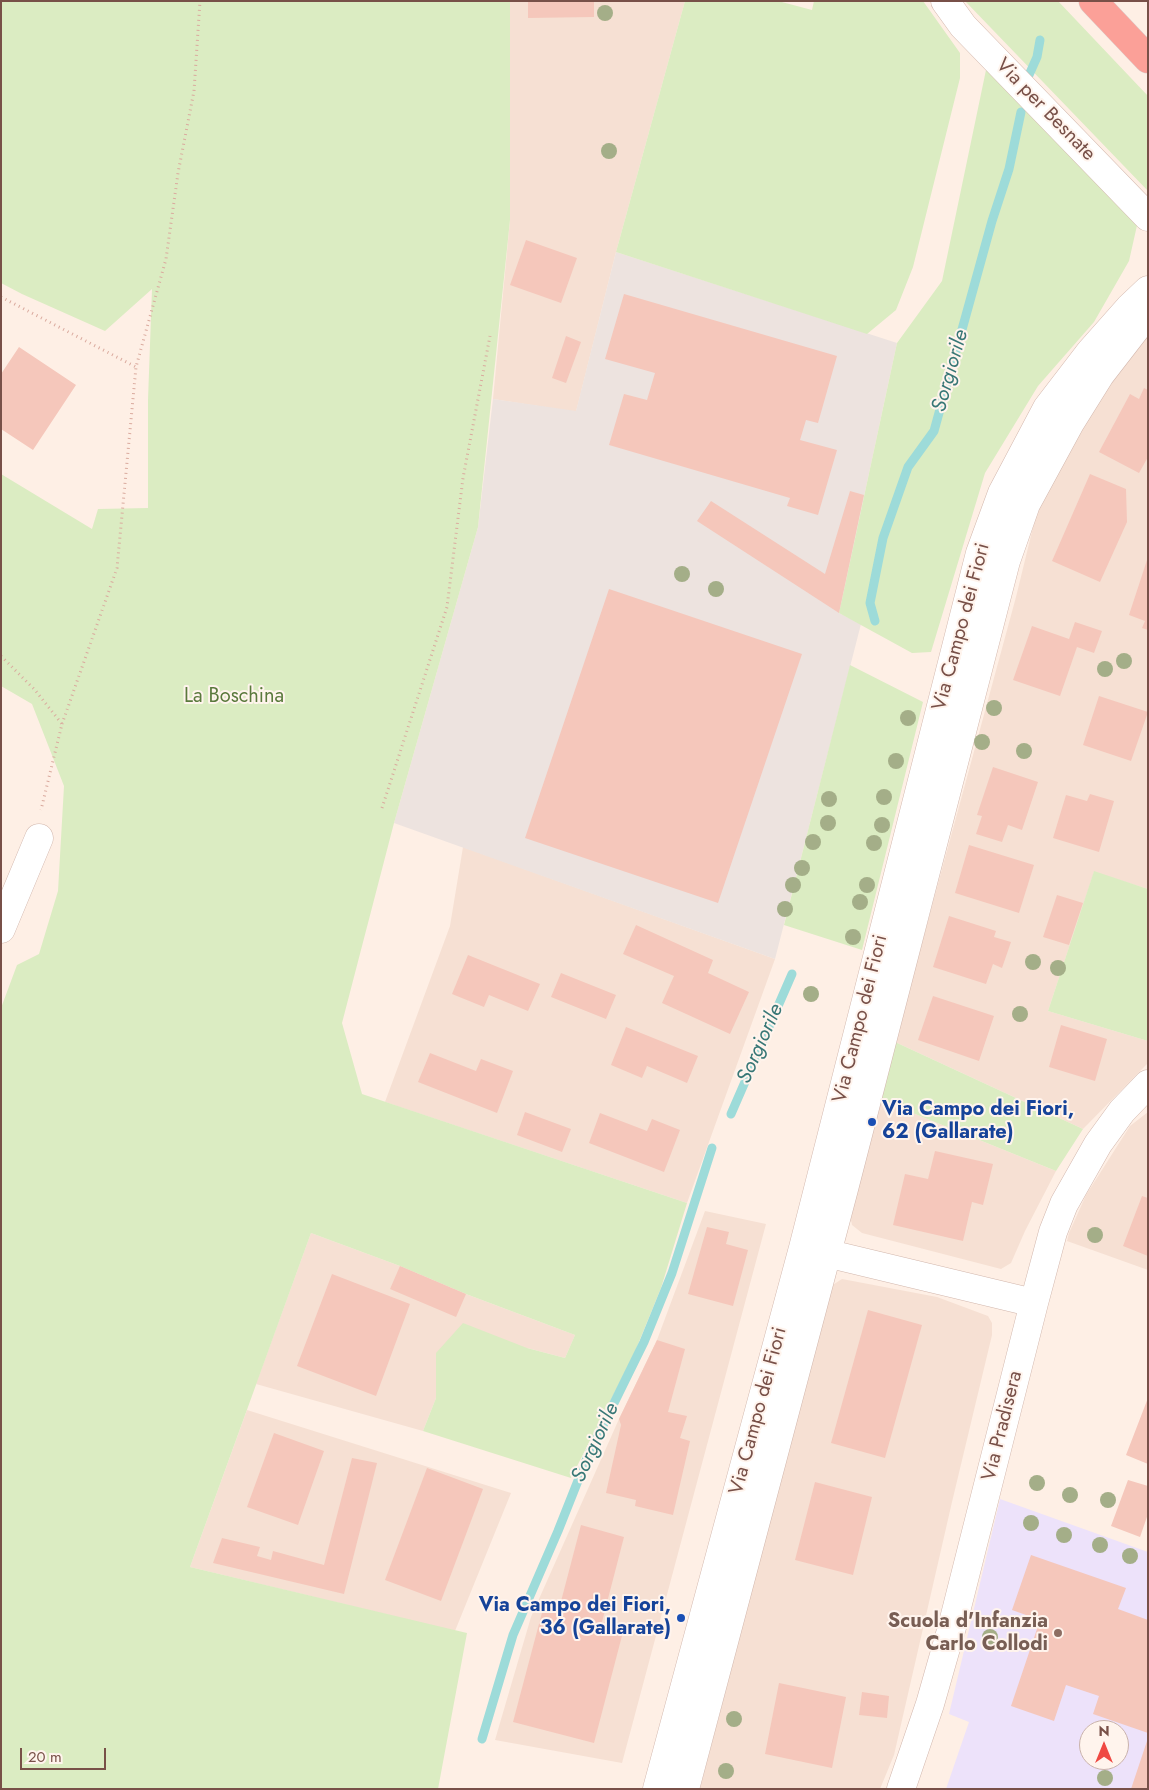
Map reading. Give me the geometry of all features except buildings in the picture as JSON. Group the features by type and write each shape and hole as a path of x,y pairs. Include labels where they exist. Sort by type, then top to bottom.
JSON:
{"highway":[{"path":"1093,1 1148,59"}],"street":[{"name":"Via per Besnate","path":"945,1 964,26 1148,217"},
{"name":"Via Campo dei Fiori","path":"685,1789 815,1251 980,553 1002,493 1047,408 1090,352 1129,308 1148,290"},
{"name":"Via Campo dei Fiori","path":"657,1789 815,1251 1006,561 1026,504 1070,423 1100,375 1148,312"},
{"path":"1,929 39,838"},
{"name":"Via Pradisera","path":"901,1789 930,1704 952,1627 1053,1232 1064,1204 1098,1144 1122,1111 1148,1084"},
{"path":"815,1251 1034,1304"}],"path":[{"path":"39,838 42,806 62,724 117,568 136,367 166,258 178,173 194,91 200,1"},
{"path":"1,297 136,367"},
{"path":"382,808 447,606 463,478 490,336"},
{"path":"1,656 35,690 62,724"}],"shaded area":[{"path":"510,1 685,1 616,252 576,412 493,399 510,220"},
{"path":"616,252 897,343 839,613 861,624 775,959 394,823 478,527 493,399 576,411"},
{"path":"1148,326 1148,889 1094,872 1048,1011 1148,1041 1148,1063 1083,1129 895,1042 1016,597 1036,515 1055,466"},
{"path":"463,847 775,959 687,1203 385,1102 450,926"},
{"path":"878,1099 1056,1171 1011,1263 1001,1269 862,1233 852,1225 849,1210"},
{"path":"1148,1112 1148,1270 1067,1241 1086,1195 1130,1126"},
{"path":"705,1211 766,1224 622,1763 495,1740 531,1617 619,1419 657,1340"},
{"path":"311,1233 575,1335 565,1358 527,1348 436,1353 436,1398 423,1431 256,1384"},
{"path":"842,1279 937,1297 988,1316 992,1323 992,1335 894,1755 880,1789 700,1789 831,1286"},
{"path":"247,1410 511,1493 455,1631 190,1567"},
{"name":"Scuola d'Infanzia Carlo Collodi","path":"1000,1499 1148,1552 1148,1789 946,1789 969,1722 949,1714"}],"green space":[{"name":"La Boschina","path":"1,1 510,1 510,220 478,527 394,823 342,1023 362,1094 687,1203 661,1288 634,1354 571,1478 423,1431 436,1398 436,1353 463,1323 527,1348 565,1358 575,1335 311,1233 190,1567 467,1633 438,1789 1,1789 1,1008 17,965 39,954 58,891 64,786 32,704 1,686 1,474 92,529 98,509 148,508 148,400 152,289 105,331 1,283"},
{"path":"685,1 778,1 812,10 814,1 923,1 960,53 960,78 913,267 896,310 867,334 616,252"},
{"path":"965,1 1058,1 1148,96 1148,191"},
{"path":"986,70 1138,221 1129,261 1094,322 1038,386 985,473 931,652 912,653 839,613 897,343 942,281"},
{"path":"850,665 923,702 862,950 784,925"},
{"path":"1094,871 1148,889 1148,1041 1048,1011"},
{"path":"895,1042 1083,1129 1056,1171 878,1099"}],"waterway":[{"name":"Sorgiorile","path":"1029,75 1037,57 1040,40"},
{"name":"Sorgiorile","path":"875,621 870,603 883,538 908,467 934,431 992,221 1009,169 1021,112"},
{"name":"Sorgiorile","path":"731,1114 792,974"},
{"name":"Sorgiorile","path":"482,1739 513,1635 587,1458 644,1342 672,1273 712,1148"}],"place":[{"name":"Via Campo dei Fiori, 62 (Gallarate)","path":"872,1122"},
{"name":"Via Campo dei Fiori, 36 (Gallarate)","path":"681,1618"},
{"name":"Scuola d'Infanzia Carlo Collodi","path":"1058,1633"}]}
